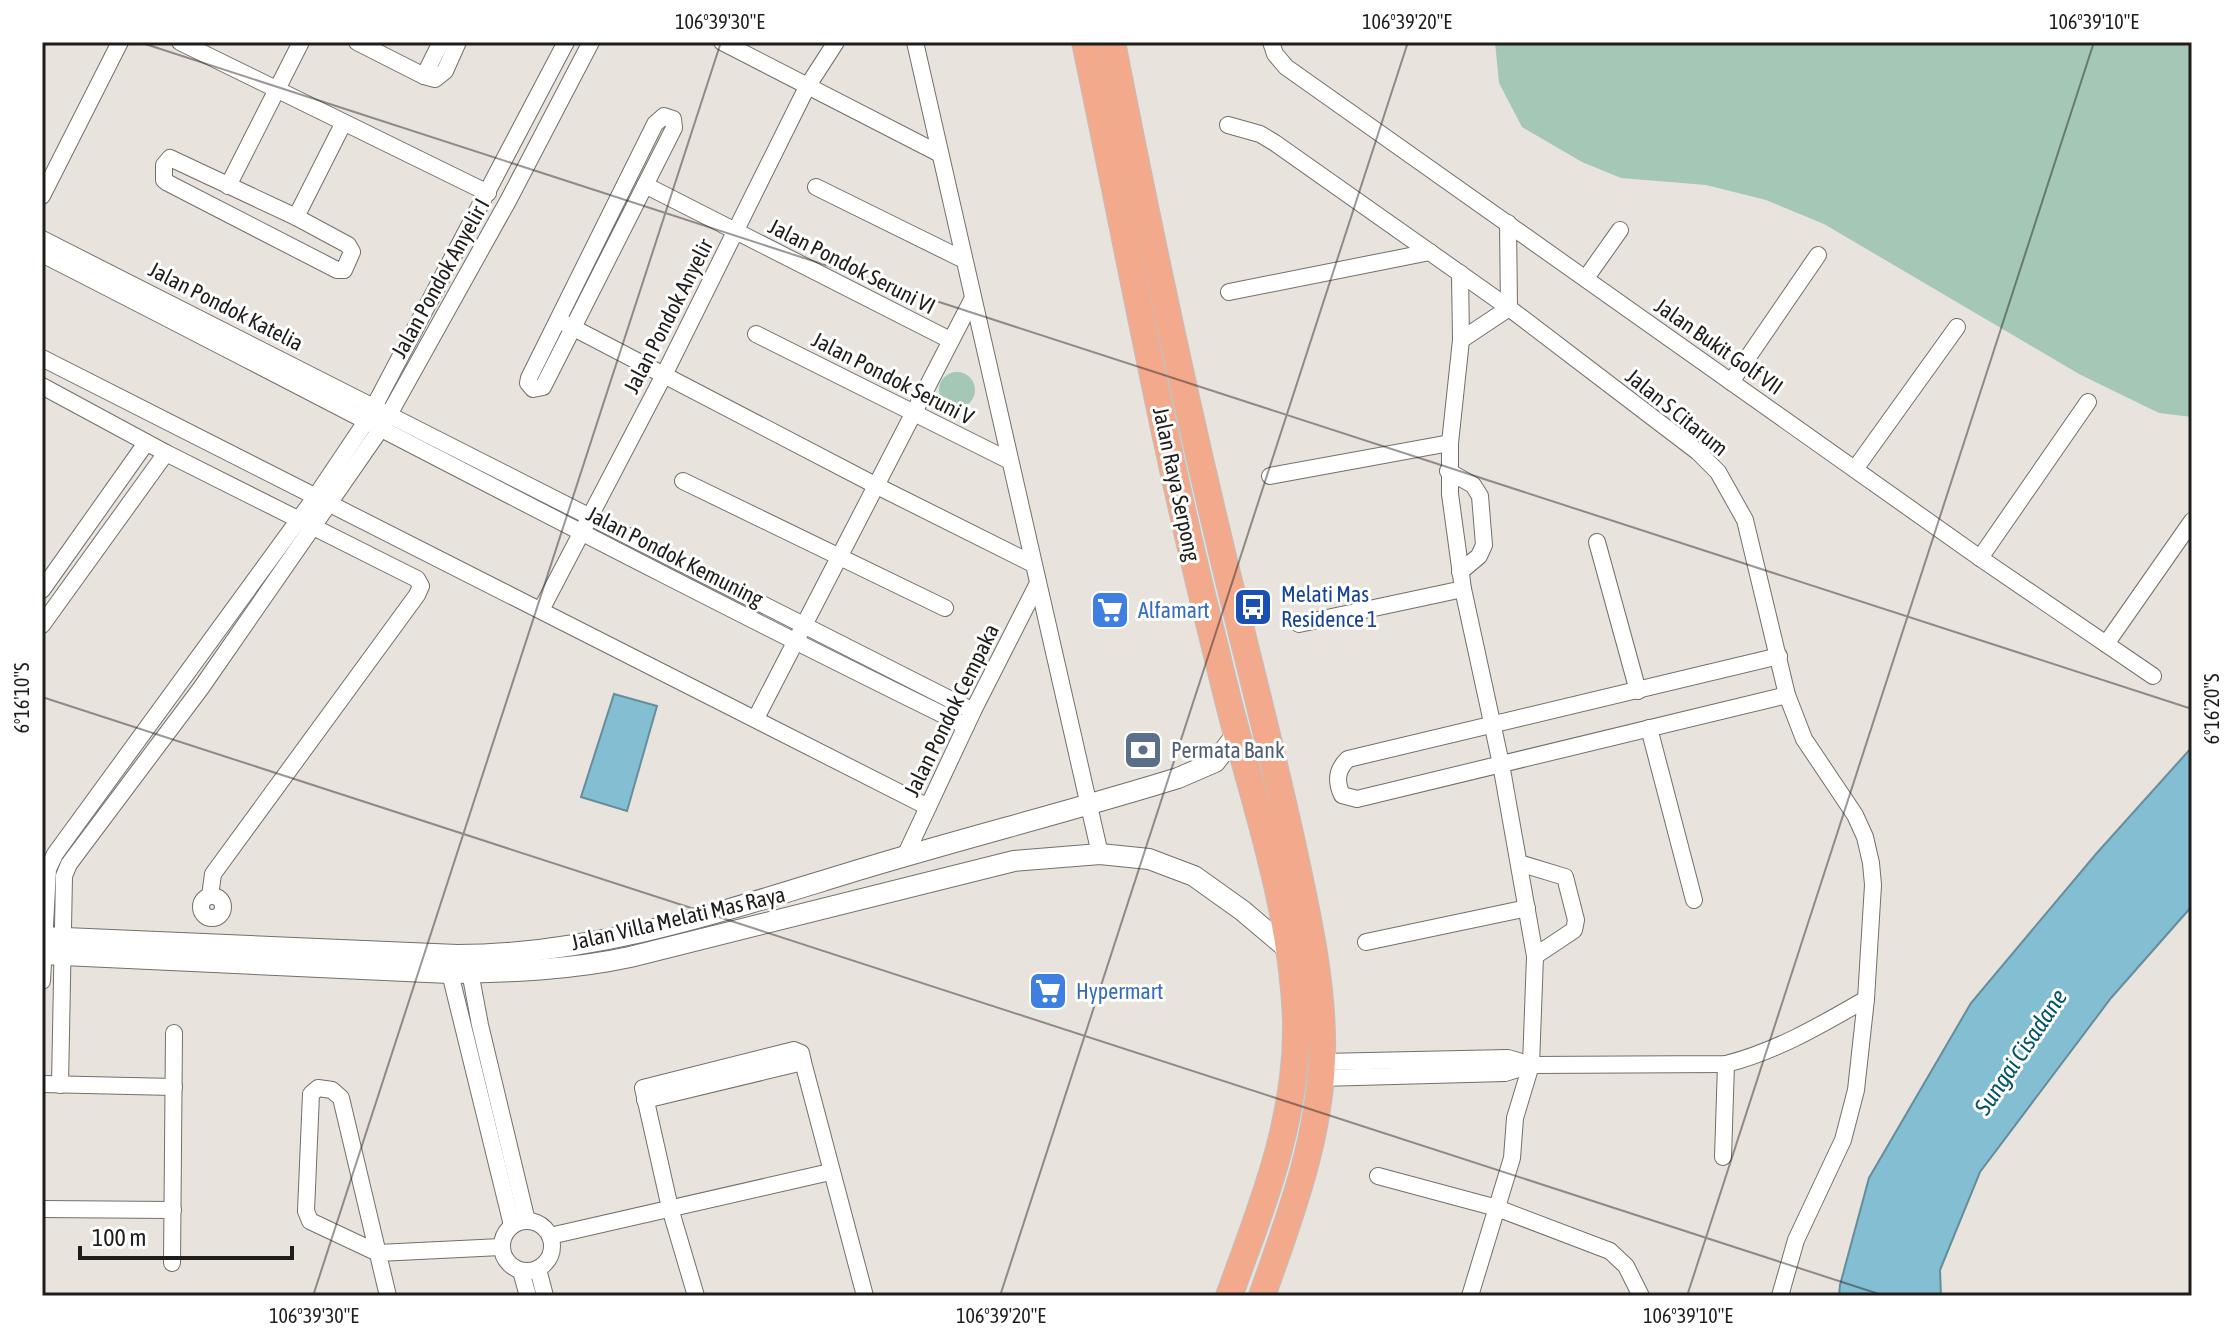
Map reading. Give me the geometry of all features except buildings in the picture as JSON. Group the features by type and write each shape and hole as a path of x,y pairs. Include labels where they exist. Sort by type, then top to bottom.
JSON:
{"main road":[{"name":"Jalan Raya Serpong","path":"1085,42 1183,517 1269,850 1289,950 1296,1023 1288,1116 1270,1184 1229,1296"},
{"name":"Jalan Raya Serpong","path":"1112,42 1198,461 1281,789 1311,929 1322,1030 1316,1120 1306,1165 1262,1296"}],"street":[{"path":"42,196 120,42"},
{"path":"180,42 488,193"},
{"path":"228,186 301,42"},
{"path":"357,42 435,79 445,71 458,42"},
{"path":"424,76 441,42"},
{"name":"Jalan Pondok Anyelir I","path":"307,523 332,503 566,42"},
{"name":"Jalan Pondok Anyelir I","path":"307,523 316,496 378,417 508,201 591,42"},
{"path":"722,42 940,154"},
{"name":"Jalan Pondok Anyelir","path":"541,610 664,375 807,87 836,42"},
{"name":"Jalan Bukit Golf VII","path":"1271,42 1275,54 1286,67 1980,558 2153,676"},
{"path":"911,44 940,154 1100,854"},
{"path":"664,116 673,119 674,128 574,328 543,387 533,389 529,386 529,378 594,246 655,124 664,116"},
{"path":"296,217 343,124"},
{"name":"Jalan S Citarum","path":"1228,125 1244,127 1275,143 1509,308 1685,443 1718,472 1745,520 1787,695 1804,739 1855,815 1865,837 1873,885 1866,999 1856,1090 1843,1140 1796,1240 1780,1296"},
{"path":"170,158 176,159 296,217 348,245 352,252 344,270 337,270 168,183 164,180 164,165 170,158"},
{"name":"Jalan Pondok Seruni VI","path":"645,185 950,340"},
{"path":"816,187 964,260"},
{"path":"1461,340 1509,308 1508,223"},
{"path":"1586,278 1620,230"},
{"name":"Jalan Pondok Katelia","path":"42,239 378,417"},
{"path":"594,246 610,253"},
{"path":"1229,292 1430,252"},
{"name":"Jalan Pondok Katelia","path":"42,254 378,417"},
{"path":"1731,382 1818,255"},
{"path":"1460,273 1461,340 1448,471 1462,581 1501,764 1535,956 1531,1065 1515,1118 1512,1158 1470,1296"},
{"path":"756,718 972,300"},
{"path":"557,320 1033,564"},
{"path":"1855,469 1957,327"},
{"name":"Jalan Pondok Seruni V","path":"756,334 1010,461"},
{"path":"42,358 928,807"},
{"path":"42,386 146,443 417,579 421,586 321,729 213,874 210,896"},
{"path":"1980,558 2088,402"},
{"name":"Jalan Pondok Kemuning","path":"378,417 586,526 796,643 889,689 969,719"},
{"path":"63,597 42,589 146,443"},
{"path":"1270,476 1450,443"},
{"path":"42,625 166,453"},
{"path":"1299,624 1462,581 1484,545 1480,496 1473,485 1448,471"},
{"path":"683,481 945,608"},
{"path":"2106,644 2192,521"},
{"path":"60,1085 48,869 55,854 307,523"},
{"name":"Jalan Pondok Kemuning","path":"586,526 804,626 897,673 969,719"},
{"path":"1597,542 1638,691"},
{"name":"Jalan Pondok Cempaka","path":"905,856 969,719 1037,585"},
{"path":"1779,656 1348,759 1340,770 1337,783 1342,795 1357,799 1787,695"},
{"path":"889,689 897,673"},
{"path":"1649,728 1694,900"},
{"name":"Jalan Villa Melati Mas Raya","path":"459,964 617,939 1178,778 1215,762 1237,734"},
{"name":"Jalan Villa Melati Mas Raya","path":"50,946 459,964 495,973 596,964 1014,861 1100,854 1149,859 1194,876 1243,911 1289,950"},
{"path":"1519,863 1565,877 1576,920 1574,930 1535,956"},
{"path":"1366,942 1527,908"},
{"path":"42,981 50,946"},
{"path":"459,964 480,1025 520,1223"},
{"path":"1321,1070 1508,1058 1531,1065 1726,1064 1755,1057 1787,1043 1866,999"},
{"path":"172,1263 174,1033"},
{"path":"696,1296 670,1208 645,1100 803,1062 865,1296"},
{"path":"1723,1157 1726,1064"},
{"path":"42,1084 174,1087"},
{"path":"388,1296 378,1253 341,1098 332,1090 318,1088 311,1094 307,1216 310,1221 378,1253 501,1247"},
{"path":"550,1236 830,1172"},
{"path":"1378,1176 1497,1208 1610,1251 1626,1266 1641,1296"},
{"path":"42,1209 173,1210"},
{"path":"529,1270 550,1257 550,1236 543,1227 520,1223 506,1231 501,1247 507,1262 529,1270 545,1296"},
{"path":"528,1296 529,1270"}],"green space":[{"path":"1495,42 2192,42 2192,417 2159,413 2079,374 1824,224 1766,200 1706,185 1621,178 1582,162 1522,127 1499,83"},
{"path":"957,372 970,377 975,390 970,403 957,408 944,403 939,390 944,377"}],"water":[{"path":"614,694 657,706 627,811 581,797"},
{"name":"Sungai Cisadane","path":"2192,747 2192,906 2111,998 1980,1172 1940,1270 1941,1296 1839,1296 1869,1178 1971,1003 2096,854"}],"place":[{"name":"Melati Mas Residence 1","path":"1253,607"},
{"name":"Alfamart","path":"1110,610"},
{"name":"Permata Bank","path":"1143,750"},
{"name":"Hypermart","path":"1048,991"}]}
